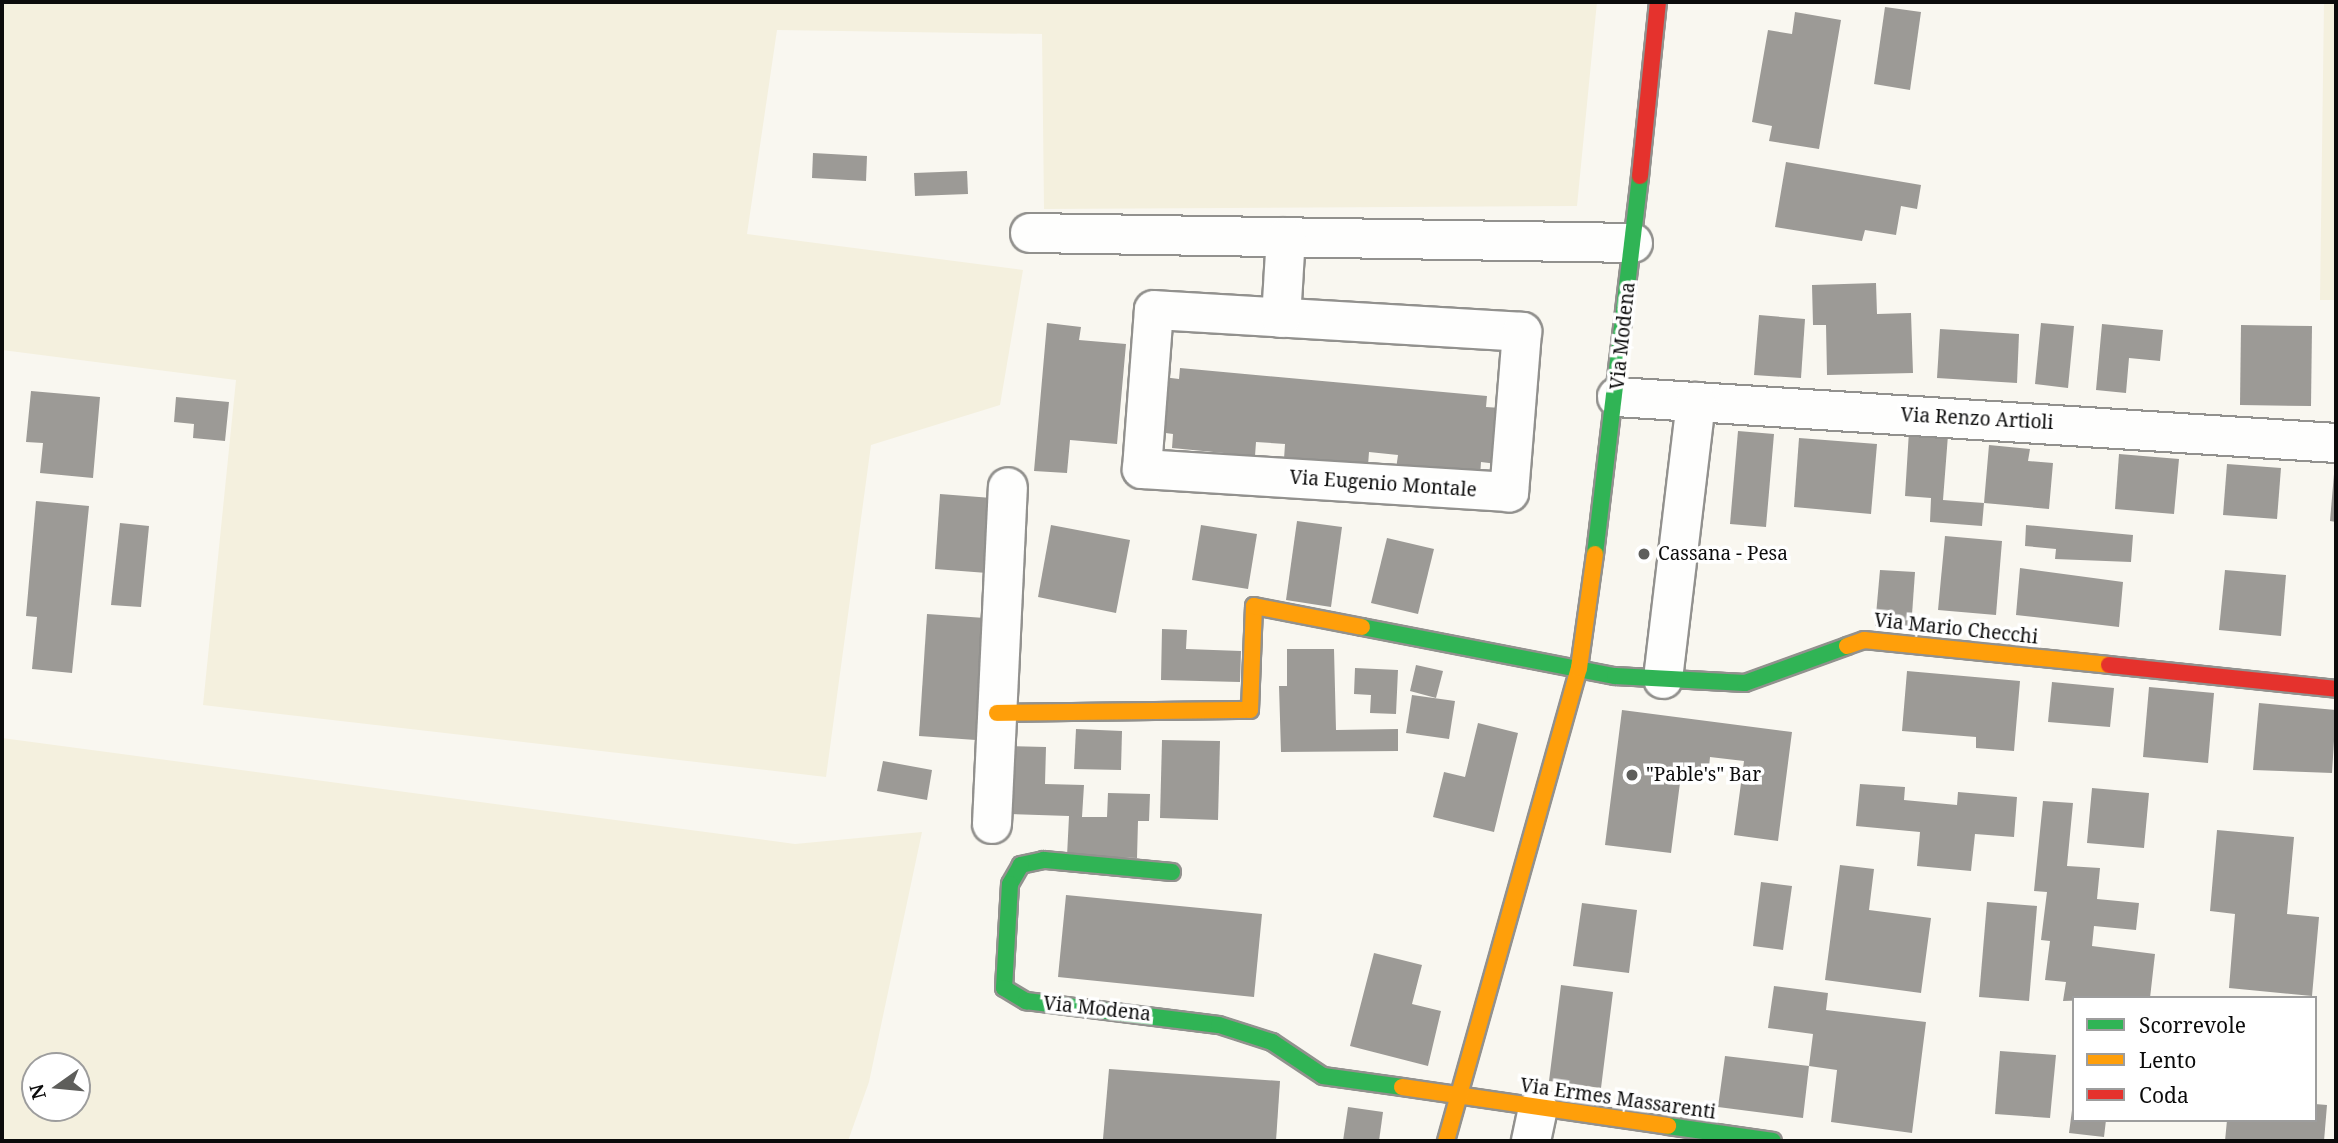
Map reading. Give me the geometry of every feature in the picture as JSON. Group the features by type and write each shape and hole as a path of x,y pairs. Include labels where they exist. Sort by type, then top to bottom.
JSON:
{"street":[{"name":"Via Modena","path":"1446,1141 1527,869 1579,668 1617,397 1658,2"},
{"path":"1030,233 1633,243"},
{"path":"1281,318 1286,237"},
{"name":"Via Eugenio Montale","path":"1154,310 1281,318 1522,332 1509,492 1142,469 1154,310"},
{"name":"Via Renzo Artioli","path":"1617,397 2336,443"},
{"path":"1663,679 1696,402"},
{"path":"992,824 1008,487"},
{"path":"997,713 1250,710 1254,606 1579,668"},
{"name":"Via Mario Checchi","path":"1579,668 1663,679 1745,683 1864,640 2336,689"},
{"name":"Via Modena","path":"1171,872 1044,860 1021,865 1010,884 1004,988 1026,1001 1125,1010 1219,1025 1272,1042 1323,1076 1458,1096"},
{"name":"Via Ermes Massarenti","path":"1458,1096 1535,1125 1773,1141"}],"shaded area":[{"path":"2,2 1597,2 1577,206 1044,209 1042,34 777,30 747,234 1023,270 1000,405 871,445 826,777 203,705 236,380 2,350"},
{"path":"2324,2 2336,2 2336,300 2320,300"},
{"path":"2,738 795,844 922,832 869,1082 848,1141 2,1141"}],"building":[{"path":"1885,7 1921,12 1910,90 1874,84"},
{"path":"1795,12 1841,20 1819,149 1769,141 1772,126 1752,122 1768,30 1792,34"},
{"path":"813,153 867,156 866,181 812,178"},
{"path":"1786,162 1921,185 1917,209 1901,206 1896,235 1865,230 1862,241 1775,227"},
{"path":"967,171 968,194 915,196 914,173"},
{"path":"1876,283 1877,314 1911,313 1913,373 1827,375 1826,325 1813,325 1812,285"},
{"path":"1759,315 1805,319 1801,378 1754,375"},
{"path":"1047,323 1081,327 1079,340 1126,344 1117,444 1070,440 1067,473 1034,471"},
{"path":"2041,323 2074,326 2068,388 2035,384"},
{"path":"2102,324 2163,330 2160,361 2129,358 2126,393 2096,390"},
{"path":"2241,325 2312,326 2311,406 2240,405"},
{"path":"1940,329 2019,334 2017,383 1937,378"},
{"path":"1180,368 1487,396 1486,407 1501,408 1497,464 1481,462 1480,477 1396,469 1398,455 1369,452 1368,466 1284,459 1285,444 1256,442 1255,456 1172,448 1173,434 1158,432 1163,377 1179,379"},
{"path":"31,391 100,397 93,478 40,473 43,443 26,442"},
{"path":"176,397 229,402 225,441 193,438 194,424 174,422"},
{"path":"1738,431 1774,434 1766,527 1730,524"},
{"path":"1909,431 1948,435 1943,500 1984,503 1982,526 1930,522 1931,498 1905,496"},
{"path":"1799,438 1877,444 1871,514 1794,507"},
{"path":"1989,445 2030,449 2028,461 2053,463 2049,509 1984,503"},
{"path":"2119,454 2179,459 2174,514 2115,509"},
{"path":"2227,464 2281,468 2277,519 2223,515"},
{"path":"2336,474 2336,522 2330,521"},
{"path":"940,494 992,498 987,573 935,569"},
{"path":"36,501 89,506 72,673 32,669 37,617 26,616"},
{"path":"1297,521 1342,527 1331,607 1286,600"},
{"path":"120,523 149,526 141,607 111,605"},
{"path":"1051,525 1130,540 1116,613 1038,597"},
{"path":"1201,525 1257,534 1248,589 1192,580"},
{"path":"2026,525 2133,535 2131,562 2055,559 2056,549 2025,546"},
{"path":"1945,536 2002,541 1996,615 1938,610"},
{"path":"1387,538 1434,549 1418,614 1371,603"},
{"path":"2020,568 2123,582 2119,627 2016,615"},
{"path":"1880,570 1915,572 1911,629 1875,626"},
{"path":"2225,570 2286,575 2281,636 2219,630"},
{"path":"927,614 985,618 976,740 919,736"},
{"path":"1162,629 1187,630 1186,649 1241,651 1240,682 1161,680"},
{"path":"1287,649 1334,649 1336,730 1398,729 1398,751 1281,752 1279,686 1287,686"},
{"path":"1416,665 1443,671 1436,698 1410,691"},
{"path":"1355,668 1398,670 1396,714 1370,713 1371,695 1354,694"},
{"path":"1907,671 2020,681 2014,751 1976,748 1976,737 1902,731"},
{"path":"2052,682 2114,688 2110,727 2048,722"},
{"path":"2149,687 2214,693 2208,763 2143,757"},
{"path":"1412,695 1455,701 1449,739 1406,733"},
{"path":"2259,703 2336,710 2332,773 2253,770"},
{"path":"1622,710 1792,732 1778,841 1734,835 1744,761 1710,757 1708,778 1681,775 1671,853 1605,845"},
{"path":"1478,723 1518,733 1494,832 1433,817 1444,772 1465,777"},
{"path":"1076,729 1122,731 1121,770 1074,769"},
{"path":"1162,740 1220,741 1218,820 1160,818"},
{"path":"1010,746 1046,747 1045,784 1084,785 1082,817 1107,817 1108,793 1150,794 1149,821 1138,821 1137,858 1067,856 1069,816 1008,814"},
{"path":"883,761 932,770 927,800 877,791"},
{"path":"1860,784 1905,787 1904,800 1957,805 1958,792 2017,797 2014,837 1975,834 1971,871 1917,866 1920,832 1856,826"},
{"path":"2092,788 2149,793 2144,848 2087,843"},
{"path":"2043,801 2073,803 2067,866 2100,868 2097,899 2139,903 2136,930 2094,926 2092,946 2155,954 2150,996 2072,996 2072,1001 2063,1001 2066,982 2045,980 2050,941 2041,940 2047,892 2034,891"},
{"path":"2217,830 2294,837 2287,914 2319,917 2312,996 2229,988 2235,914 2210,911"},
{"path":"1840,865 1874,869 1869,910 1931,918 1921,993 1825,980"},
{"path":"1761,882 1792,886 1783,950 1753,946"},
{"path":"1066,895 1262,914 1254,997 1058,977"},
{"path":"1987,902 2037,906 2029,1001 1979,997"},
{"path":"1582,903 1637,910 1629,973 1573,966"},
{"path":"1374,953 1422,965 1412,1004 1441,1011 1428,1066 1350,1046"},
{"path":"1561,985 1613,992 1601,1088 1549,1081"},
{"path":"1774,986 1828,993 1826,1010 1926,1022 1912,1133 1831,1122 1837,1070 1809,1066 1813,1034 1768,1028"},
{"path":"2000,1051 2056,1055 2050,1118 1995,1114"},
{"path":"1725,1056 1809,1066 1803,1118 1718,1107"},
{"path":"1109,1069 1280,1081 1276,1141 1103,1139"},
{"path":"2317,1104 2327,1105 2324,1141 2225,1141 2227,1122 2317,1122"},
{"path":"1348,1107 1383,1112 1379,1141 1343,1141"},
{"path":"2072,1110 2072,1122 2106,1122 2104,1137 2069,1133"}],"traffic: fast":[{"path":"1595,554 1640,176"},
{"path":"1362,627 1615,676 1745,683 1847,646"},
{"path":"1172,872 1044,860 1021,865 1010,884 1004,988 1026,1001 1219,1025 1272,1042 1323,1076 1402,1087"},
{"path":"1668,1126 1773,1141"}],"traffic: slow":[{"path":"1446,1141 1579,668 1595,554"},
{"path":"997,713 1250,710 1254,606 1362,627"},
{"path":"1847,646 1864,640 2109,665"},
{"path":"1402,1087 1668,1126"}],"traffic: jam":[{"path":"1640,176 1658,2"},
{"path":"2109,665 2336,689"}],"place":[{"name":"Cassana - Pesa","path":"1644,554"},
{"name":"\"Pable's\" Bar","path":"1632,775"}]}
